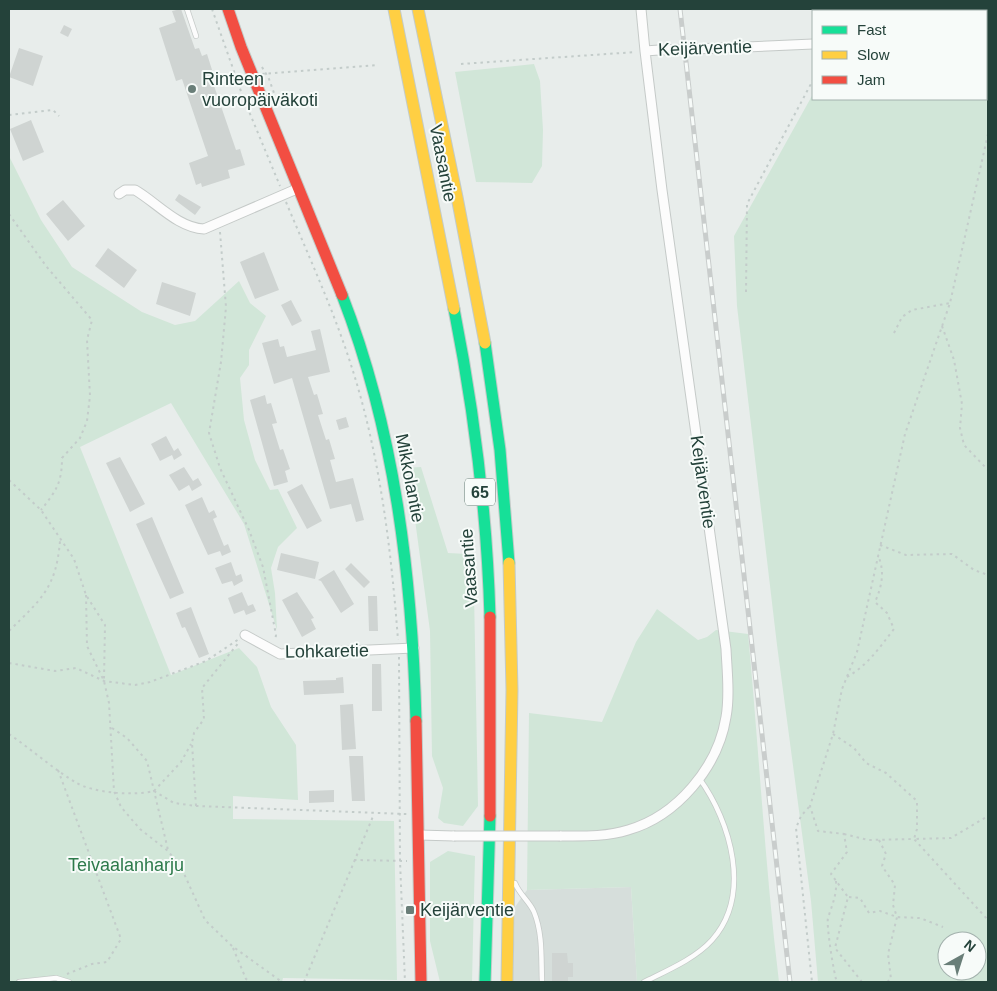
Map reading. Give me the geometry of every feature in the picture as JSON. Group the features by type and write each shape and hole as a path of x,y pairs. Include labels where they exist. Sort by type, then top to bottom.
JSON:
{"main road":[{"name":"Mikkolantie","path":"228,9 357,334 380,418 402,526 414,648 421,982"},
{"name":"Vaasantie","path":"394,9 462,349 472,413 486,551 491,650 485,982"},
{"name":"Vaasantie","path":"418,9 478,296 504,496 512,627 513,739 507,982"}],"street":[{"path":"641,9 645,51"},
{"name":"Keijärventie","path":"419,835 603,835 635,827 647,823 675,803 699,778 712,757 726,718 726,648 662,190 645,51 812,44"},
{"path":"119,194 125,190 135,190 193,228 204,229 299,188"},
{"name":"Lohkaretie","path":"245,635 280,654 414,648"}],"lane":[{"path":"187,9 196,36"},
{"path":"644,982 698,952 711,941 722,926 734,895 735,879 724,829 713,797 699,778"},
{"path":"509,860 518,892 534,911 540,937 542,982"},
{"path":"19,982 56,978 69,982"}],"path":[{"path":"212,9 259,136 341,335 364,411 388,526 399,649 400,861 405,982"},
{"path":"461,64 645,51"},
{"path":"253,75 377,65"},
{"path":"267,73 274,93"},
{"path":"746,292 747,204 812,82"},
{"path":"9,115 53,110 60,116"},
{"path":"259,136 266,134"},
{"path":"812,982 796,828 801,816 810,806 833,734 842,689 857,652 905,434 950,303 988,134"},
{"path":"9,214 46,266 92,320 88,340 90,396 87,421 80,438 62,458 62,478 55,492 41,510"},
{"path":"219,223 223,248 222,275 226,307 221,362 210,433 220,468 250,530 263,566 276,635 273,650"},
{"path":"894,333 902,317 912,310 950,303"},
{"path":"942,326 954,360 962,404 960,428 964,445 988,470"},
{"path":"9,480 41,510 74,559 86,595 106,625 104,681 112,728 114,791 121,807 140,829 168,852 181,867 205,920 232,946 282,982"},
{"path":"9,631 38,603 51,587 58,563 60,540"},
{"path":"880,545 906,555 952,554 974,570 988,575"},
{"path":"847,677 873,658 894,629 887,613 875,602 881,586 882,566 878,555"},
{"path":"86,595 87,646 104,681"},
{"path":"9,663 55,671 76,668 104,681 135,685 150,682 206,661 245,635"},
{"path":"196,806 192,743 194,733 204,720 202,688 245,635"},
{"path":"112,728 127,738 147,761 168,852"},
{"path":"9,734 76,782 91,788 141,794 154,791 181,762 192,743"},
{"path":"833,734 854,748 866,763 886,773 917,801 917,829 914,839"},
{"path":"56,978 92,964 107,962 121,939 57,768"},
{"path":"154,791 174,803 196,806 417,814"},
{"path":"810,806 818,831 844,834 868,840 951,838 988,816"},
{"path":"304,982 374,812"},
{"path":"844,834 847,852 831,874 848,897 860,898 869,912 880,911 897,917 920,918 943,927"},
{"path":"914,839 988,920"},
{"path":"879,840 886,854 882,866 895,885 893,906 897,917 888,954 891,979 888,982"},
{"path":"354,860 400,861"},
{"path":"836,881 837,893 826,926 832,950 832,974 837,982"},
{"path":"848,897 836,948 862,982"},
{"path":"232,946 246,979 251,982"}],"shaded area":[{"path":"631,887 637,982 513,982 515,907 527,890"}],"green space":[{"path":"988,21 988,982 818,982 811,901 777,645 737,306 734,236 812,96 812,100 987,100"},
{"path":"534,64 540,81 543,130 542,166 532,183 476,182 455,72"},
{"name":"Teivaalanharju","path":"9,156 41,220 72,267 142,312 175,325 195,321 239,281 250,303 266,316 249,350 249,365 240,378 244,420 255,460 270,490 278,489 297,528 278,547 271,568 275,593 277,630 244,524 171,403 80,447 171,675 239,648 257,667 271,707 296,745 298,800 233,796 233,819 394,821 397,980 283,978 282,982 9,982"},
{"path":"421,467 448,553 467,554 474,592 478,806 463,826 444,823 438,818 443,788 432,756 430,631 411,490 403,468"},
{"path":"657,609 698,640 707,637 716,630 748,634 779,982 637,982 631,887 527,890 529,713 602,722 636,642"},
{"path":"448,851 475,856 472,982 440,982 430,941 430,862"}],"building":[{"path":"181,9 195,49 199,48 202,56 207,54 213,73 210,74 236,150 240,149 245,165 228,170 230,178 202,187 201,183 196,185 189,163 208,156 182,79 176,81 159,28 176,22 172,11"},
{"path":"64,25 72,29 68,37 60,33"},
{"path":"19,48 43,56 33,86 9,77"},
{"path":"31,120 44,152 23,161 10,129"},
{"path":"179,194 201,207 195,215 175,200"},
{"path":"63,200 85,226 68,241 46,214"},
{"path":"108,248 137,270 124,288 95,266"},
{"path":"264,252 279,290 255,299 240,262"},
{"path":"162,282 196,293 190,316 156,304"},
{"path":"291,300 302,321 292,326 281,305"},
{"path":"320,329 330,372 308,377 314,395 317,394 323,414 318,415 326,440 329,439 335,459 330,460 336,482 353,478 364,520 356,522 351,504 330,509 292,378 274,384 262,343 278,339 280,347 284,346 287,357 316,350 311,331"},
{"path":"265,395 267,404 271,403 277,423 272,424 280,450 283,449 290,469 285,471 288,482 274,486 250,400"},
{"path":"346,417 349,427 339,430 336,420"},
{"path":"166,436 174,451 178,448 182,455 174,460 172,455 160,461 151,444"},
{"path":"120,457 145,504 130,512 106,463"},
{"path":"184,467 193,481 198,478 202,485 192,491 189,485 179,491 169,475"},
{"path":"302,484 322,521 307,529 287,492"},
{"path":"202,497 209,513 214,510 217,517 213,519 224,546 228,544 231,552 222,556 220,551 208,555 185,505"},
{"path":"152,517 184,593 170,599 136,524"},
{"path":"281,553 319,562 315,579 277,570"},
{"path":"231,562 236,576 241,574 243,581 234,586 232,581 222,584 215,568"},
{"path":"351,563 370,582 364,588 345,569"},
{"path":"334,570 354,604 341,613 321,581 318,580"},
{"path":"242,592 248,606 253,604 256,611 246,615 244,610 234,614 228,598"},
{"path":"297,592 314,618 311,619 316,629 302,637 282,600"},
{"path":"368,596 377,596 378,631 369,631"},
{"path":"191,607 209,654 199,658 185,627 182,628 176,613"},
{"path":"372,664 381,664 382,711 372,711"},
{"path":"343,677 344,693 304,695 303,681 336,680 336,678"},
{"path":"353,704 356,749 342,750 340,705"},
{"path":"349,756 363,756 365,801 352,801"},
{"path":"334,790 334,802 309,803 309,791"},
{"path":"552,953 567,953 568,963 573,963 573,977 568,977 568,982 552,982"}],"railway":[{"path":"680,9 790,982"}],"traffic: fast":[{"path":"342,295 360,346 388,451 405,558 414,667 416,721"},
{"path":"454,309 468,385 483,501 490,617"},
{"path":"485,343 500,450 509,563"},
{"path":"485,982 490,816"}],"traffic: slow":[{"path":"394,9 454,309"},
{"path":"418,9 485,343"},
{"path":"507,982 512,690 509,563"}],"traffic: jam":[{"path":"228,9 241,47 342,295"},
{"path":"490,617 490,816"},
{"path":"416,721 421,982"}],"place":[{"name":"Rinteen vuoropäiväkoti","path":"192,89"},
{"name":"Keijärventie","path":"410,910"}]}
